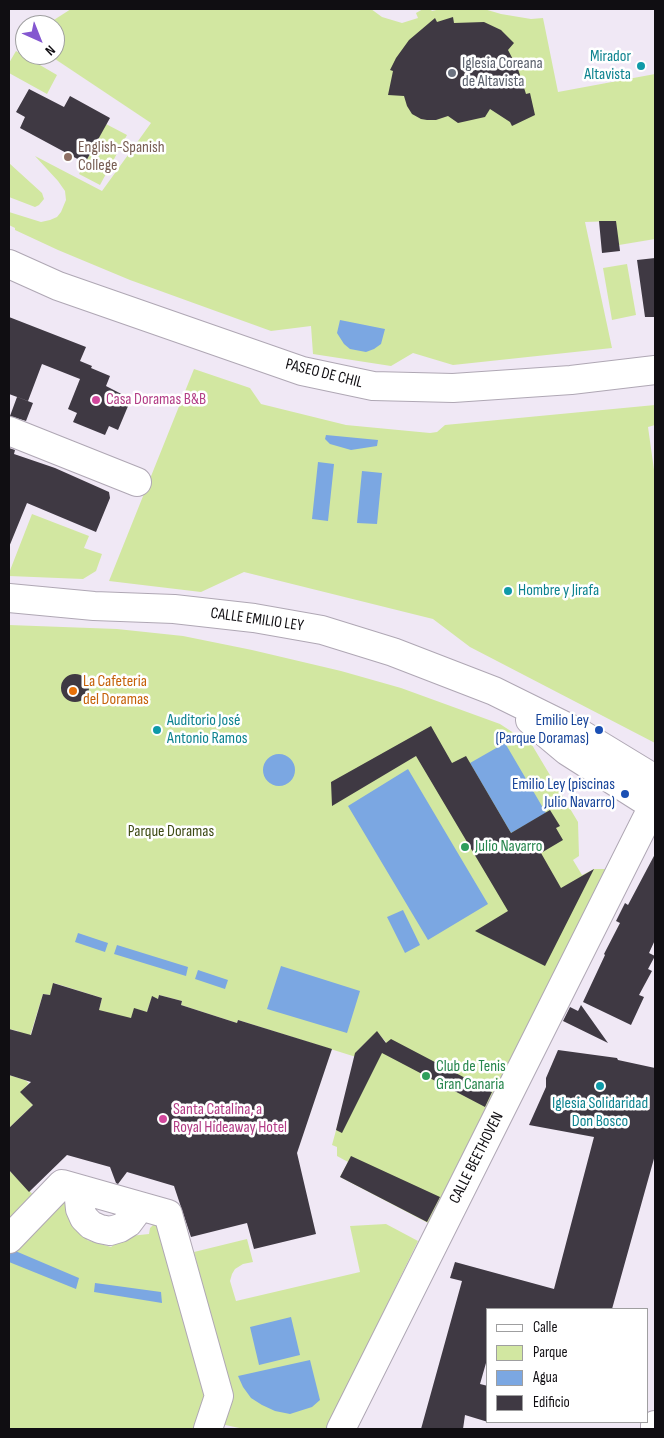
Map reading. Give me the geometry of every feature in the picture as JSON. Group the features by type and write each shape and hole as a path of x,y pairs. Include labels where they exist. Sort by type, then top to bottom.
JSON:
{"street":[{"name":"PASEO DE CHIL","path":"9,264 58,286 302,371 373,386 453,388 571,380 655,370"},
{"path":"9,431 137,482"},
{"name":"CALLE EMILIO LEY","path":"9,598 94,606 174,609 254,618 322,630 393,652 494,691 581,734 655,779"},
{"name":"CALLE EMILIO LEY","path":"494,691 567,751 654,807"},
{"name":"CALLE BEETHOVEN","path":"341,1429 654,807"},
{"path":"9,1239 62,1184 168,1214 218,1396 208,1429"},
{"path":"654,1429 655,1425"}],"green space":[{"path":"71,9 371,9 382,17 402,23 418,18 416,13 423,9 430,9 432,11 441,9 484,9 531,19 543,18 558,92 655,74 655,239 619,245 615,221 585,222 612,348 453,365 413,353 391,366 313,354 311,326 271,331 130,280 15,230 15,228 9,225 9,212 41,222 57,217 66,200 65,191 58,181 35,156 102,191 151,123 64,65 65,15 62,15"},
{"path":"15,53 15,65 40,65 57,75 47,94 9,73 9,63"},
{"path":"106,124 127,135 100,185 79,174"},
{"path":"9,163 42,193 44,199 39,205 35,207 9,197"},
{"path":"627,264 636,315 612,320 603,268"},
{"path":"194,369 250,388 261,404 346,425 430,433 437,432 445,425 655,405 655,425 648,427 655,477 655,743 470,647 433,619 244,572 201,592 109,581"},
{"path":"32,514 89,536 84,548 102,554 96,571 83,579 9,576"},
{"name":"Parque Doramas","path":"9,625 117,629 183,636 341,671 401,688 500,724 532,745 578,822 579,856 573,860 582,875 594,869 606,869 428,1223 340,1177 348,1162 337,1156 337,1147 332,1145 356,1057 238,1020 237,1023 181,1005 182,1001 159,995 158,999 152,997 147,1012 112,1083 99,1010 102,998 54,983 50,995 43,994 27,1046 23,1044 18,1031 9,1029","holes":["377,1032 386,1042 369,1060 356,1057 358,1050"]},
{"path":"9,1075 29,1083 21,1092 33,1105 9,1128"},
{"path":"9,1170 49,1211 60,1203 65,1202 69,1211 67,1213 74,1218 87,1237 87,1240 111,1247 130,1236 149,1234 150,1228 156,1222 207,1400 197,1429 9,1429"},
{"path":"386,1224 418,1241 326,1429 244,1429 216,1423 209,1310 194,1252 247,1239 253,1262 243,1264 235,1269 232,1274 230,1281 236,1301 360,1272 350,1226"}],"water":[{"path":"340,320 385,329 381,344 366,352 350,349 344,344 337,333"},
{"path":"326,435 378,440 377,446 351,450 330,444 325,439"},
{"path":"318,462 334,464 328,521 312,519"},
{"path":"362,471 382,473 377,524 357,523"},
{"path":"505,743 546,813 511,833 470,763"},
{"path":"279,754 290,759 295,770 290,781 279,786 268,781 263,770 268,759"},
{"path":"408,769 488,904 428,940 348,806"},
{"path":"403,910 420,945 405,953 387,917"},
{"path":"78,933 108,943 105,952 75,942"},
{"path":"117,945 188,967 186,976 114,954"},
{"path":"281,966 360,991 347,1033 267,1009"},
{"path":"198,970 228,980 225,989 195,979"},
{"path":"13,1250 79,1278 76,1289 9,1262 9,1256"},
{"path":"95,1283 161,1292 162,1303 94,1292"},
{"path":"291,1317 300,1355 259,1365 250,1327"},
{"path":"310,1360 320,1400 312,1407 290,1414 275,1411 251,1398 238,1376"}],"building":[{"path":"453,17 454,23 484,22 501,30 514,43 508,50 518,69 526,94 530,93 535,115 512,126 510,122 490,109 485,117 458,123 448,116 436,120 427,120 412,114 404,96 388,95 393,71 390,70 409,40 435,18 437,22"},
{"path":"29,89 64,107 70,96 110,118 85,163 20,128 25,117 16,112"},
{"path":"599,221 616,221 620,251 602,253"},
{"path":"655,258 655,317 645,317 637,260"},
{"path":"9,317 86,347 80,361 110,376 106,386 131,399 118,430 109,426 105,435 73,422 77,413 68,409 80,379 42,364 28,401 9,394"},
{"path":"17,397 33,403 26,421 10,416"},
{"path":"9,448 15,450 14,454 55,468 109,492 110,498 96,532 27,503 9,547"},
{"path":"75,674 85,678 89,688 85,698 75,702 65,698 61,688 65,678"},
{"path":"431,726 452,763 466,756 511,833 550,810 560,826 556,828 563,840 541,853 561,888 594,869 545,966 475,931 508,911 416,756 332,806 331,782"},
{"path":"655,854 655,940 649,953 655,956 648,969 652,971 639,995 644,997 631,1025 583,1002 620,923 616,921 625,903 628,905"},
{"name":"Santa Catalina, a Royal Hideaway Hotel","path":"53,983 102,998 99,1010 131,1018 134,1008 147,1012 152,996 158,999 159,995 182,1001 181,1005 237,1023 238,1020 332,1049 297,1153 316,1234 254,1249 247,1223 191,1237 174,1186 127,1172 118,1184 110,1167 67,1155 29,1192 9,1170 9,1128 33,1105 20,1092 31,1082 9,1075 9,1029 31,1035 43,994 50,995"},
{"path":"581,1005 608,1043 563,1021 570,1007 578,1011"},
{"path":"377,1031 386,1043 391,1039 492,1092 485,1107 382,1053 342,1133 336,1130 355,1053"},
{"path":"558,1050 617,1058 618,1060 655,1068 655,1155 612,1308 487,1308 487,1360 480,1384 487,1386 487,1422 465,1415 463,1429 421,1429 462,1281 450,1278 455,1262 554,1289 594,1137 529,1125 546,1087 546,1078"},
{"path":"351,1156 440,1197 427,1222 340,1177"}],"place":[{"name":"Mirador Altavista","path":"641,66"},
{"name":"Iglesia Coreana de Altavista","path":"452,73"},
{"name":"English-Spanish College","path":"68,157"},
{"name":"Casa Doramas B&B","path":"96,400"},
{"name":"Hombre y Jirafa","path":"508,591"},
{"name":"La Cafeteria del Doramas","path":"73,691"},
{"name":"Auditorio José Antonio Ramos","path":"157,730"},
{"name":"Emilio Ley (Parque Doramas)","path":"599,730"},
{"name":"Emilio Ley (piscinas Julio Navarro)","path":"625,794"},
{"name":"Julio Navarro","path":"465,847"},
{"name":"Club de Tenis Gran Canaria","path":"426,1076"},
{"name":"Iglesia Solidaridad Don Bosco","path":"600,1086"},
{"name":"Santa Catalina, a Royal Hideaway Hotel","path":"163,1119"}]}
